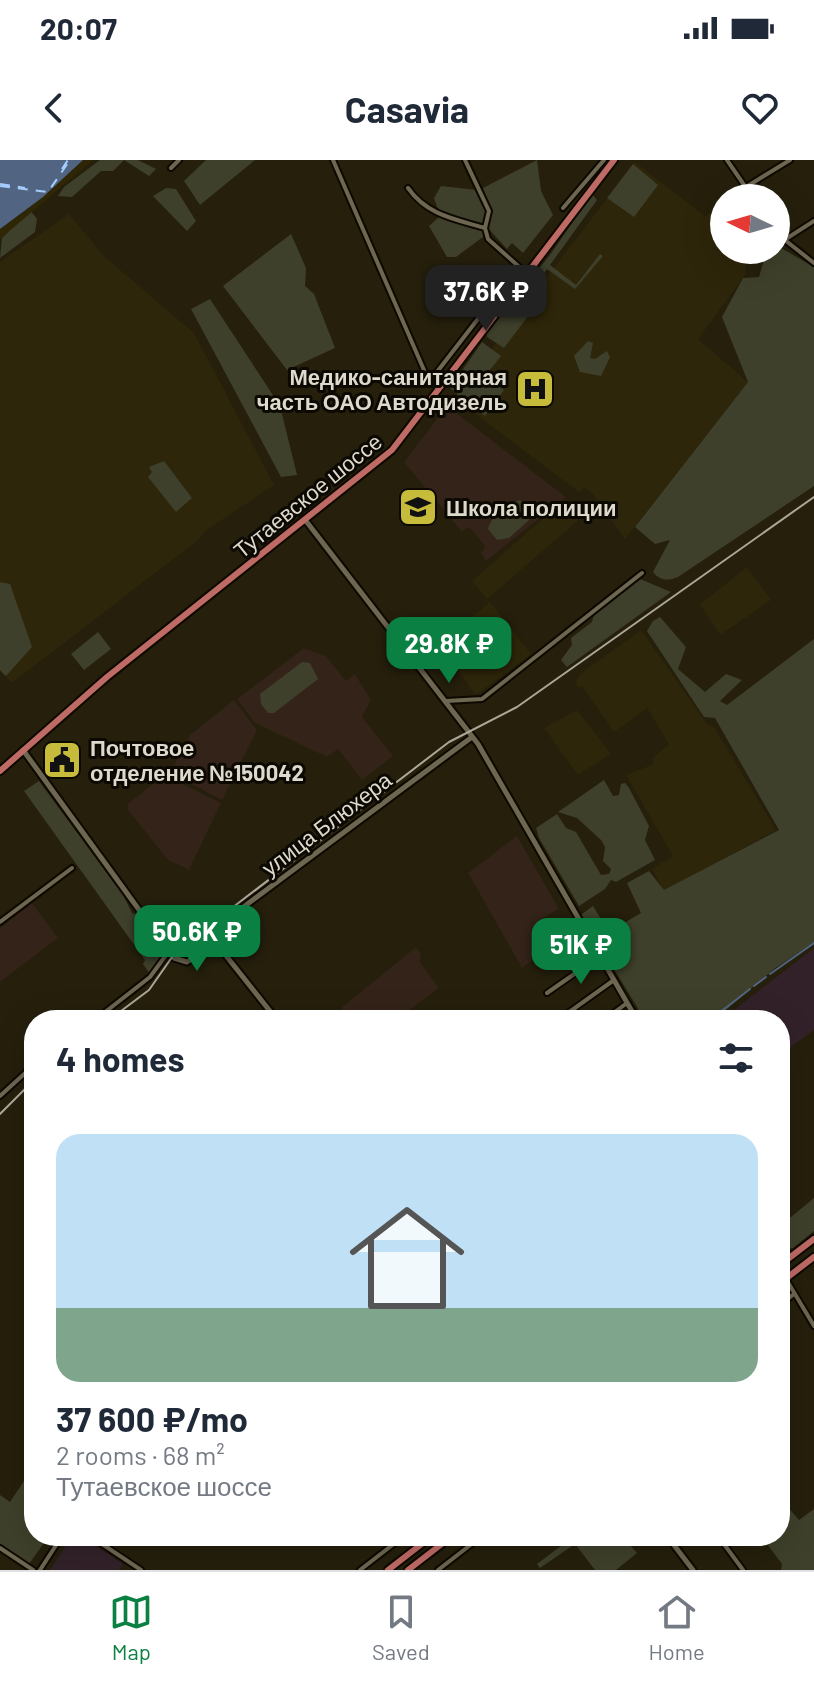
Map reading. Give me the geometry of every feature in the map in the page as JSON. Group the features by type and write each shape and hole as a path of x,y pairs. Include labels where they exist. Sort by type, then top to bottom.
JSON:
{"main road":[{"name":"Тутаевское шоссе","path":"0,771 107,677 392,450 614,160"},
{"path":"790,1259 814,1239"},
{"path":"790,1276 814,1257"},
{"path":"388,1570 419,1546"},
{"path":"408,1570 439,1546"}],"street":[{"path":"171,168 179,160"},
{"path":"333,160 430,381 440,390"},
{"path":"465,160 489,211 485,228 488,239 526,273"},
{"path":"563,208 604,160"},
{"path":"727,160 744,184"},
{"path":"751,184 790,160"},
{"path":"582,184 590,191"},
{"path":"408,188 419,204 438,215 485,228"},
{"path":"790,236 814,221"},
{"path":"790,248 814,263"},
{"path":"430,381 518,267"},
{"path":"306,521 472,737 631,1010"},
{"path":"443,701 482,699 642,573"},
{"name":"улица Блюхера","path":"216,943 213,933 222,923 431,764 472,737"},
{"path":"23,750 177,960 187,962 216,943 269,1010"},
{"path":"0,922 72,868"},
{"path":"108,1010 150,977 169,951"},
{"path":"547,993 600,956"},
{"path":"572,1010 614,980"},
{"path":"618,1010 627,1003"},
{"path":"0,1096 24,1074"},
{"path":"790,1289 814,1326"},
{"path":"790,1298 795,1294"},
{"path":"40,1570 56,1546"},
{"path":"105,1546 141,1570"},
{"path":"360,1570 391,1546"},
{"path":"438,1570 469,1546"},
{"path":"675,1546 693,1570"},
{"path":"725,1546 743,1570"},
{"path":"0,1548 33,1570"}],"shaded area":[{"path":"635,162 706,217 710,212 710,264 747,264 746,274 698,339 748,382 625,539 593,494 584,487 580,493 454,398"},
{"path":"69,214 104,256 194,333 274,485 204,532 198,540 12,683 0,671 0,262"},
{"path":"447,406 566,497 486,561 481,553 485,546 469,527 462,532 404,462"},
{"path":"564,500 580,519 487,599 472,581"},
{"path":"747,567 771,600 720,635 700,604"},
{"path":"490,602 531,654 476,695 438,645"},
{"path":"641,630 707,724 714,727 776,830 664,891 652,869 673,856 626,775 654,764 652,759 669,744 647,708 614,732 582,686 579,688 575,683 580,674"},
{"path":"304,648 326,656 346,681 355,674 371,700 362,717 393,756 362,780 338,749 327,757 255,723 237,699"},
{"path":"234,700 257,730 222,800 170,773 190,735"},
{"path":"577,710 611,754 578,775 544,728"},
{"path":"164,775 221,803 189,870 168,860 128,810 128,804"},
{"path":"517,836 559,909 543,918 556,943 522,968 468,873"},
{"path":"32,903 58,938 0,982 0,928"},
{"path":"416,947 421,954 420,962 439,988 409,1010 341,1008"},
{"path":"814,948 814,1030 790,1048 790,1010 734,1010"},
{"path":"66,1546 96,1546 123,1564 119,1570 50,1570"}],"green space":[{"path":"100,160 124,160 113,171 101,171 72,197 58,196 64,187"},
{"path":"124,160 138,160 156,169 149,176"},
{"path":"206,160 255,160 200,205 184,181"},
{"path":"537,160 541,191 553,215 523,253 512,243 507,249 487,227 491,211 483,188"},
{"path":"633,164 658,185 634,217 607,198"},
{"path":"441,186 477,190 486,212 483,226 439,212 434,198"},
{"path":"166,188 176,189 196,221 187,231 153,196"},
{"path":"592,194 597,200 550,265 576,285 600,254 603,256 575,289 547,269 535,286 543,296 504,348 487,337 487,333 550,255"},
{"path":"30,210 37,219 35,232 0,258 2,238"},
{"path":"439,217 483,229 487,234 456,257 447,257 429,226"},
{"path":"291,234 306,268 305,286 314,294 335,348 287,370 223,286"},
{"path":"790,253 814,267 814,486 678,577 661,579 653,572 670,540 655,544 635,527 748,382 722,317 743,278 759,277 763,264 790,264"},
{"path":"210,299 280,406 297,475 281,477 191,309"},
{"path":"588,341 593,343 590,358 595,359 607,351 610,357 601,376 580,372 574,356"},
{"path":"482,342 501,356 486,375 504,390 485,416 450,388"},
{"path":"164,461 192,498 176,512 148,477 152,472 149,467"},
{"path":"520,500 529,506 529,520 509,538 497,540 488,529 492,520"},
{"path":"640,579 671,592 567,667 561,660 572,645 571,638 592,622 594,614"},
{"path":"0,582 10,584 32,647 6,676 0,670"},
{"path":"660,617 686,647 678,669 705,692 726,674 742,680 720,701 727,705 814,639 814,942 774,969 726,1010 639,1010 581,915 593,906 609,932 641,913 627,883 649,871 664,890 779,830 715,718 704,717 647,631 653,621"},
{"path":"98,632 111,649 84,670 71,654"},
{"path":"302,662 310,663 318,679 274,713 268,713 261,704 260,694"},
{"path":"604,780 613,796 619,795 621,784 625,783 629,788 649,826 645,840 655,860 616,882 611,880 605,889 579,906 536,828 557,814 566,828 576,832 601,875 609,874 611,869 603,861 605,847 601,840 577,818 558,812"},
{"path":"39,781 123,895 132,913 139,916 163,949 162,960 150,974 143,964 145,960 24,791"},
{"path":"814,1198 814,1231 790,1248 790,1218"},
{"path":"24,1481 24,1546 42,1546 29,1564 0,1546 0,1495 10,1502"},
{"path":"814,1509 814,1570 781,1570 782,1564 768,1546 790,1546 790,1510 799,1520"},
{"path":"561,1546 572,1546 540,1568 537,1564"},
{"path":"577,1546 631,1546 637,1553 616,1570 595,1570"}],"sand":[{"path":"83,160 93,160 0,239 0,229 43,197"}],"water":[{"path":"0,160 83,160 43,197 0,229"}],"waterway":[{"path":"770,974 814,943"},
{"path":"754,986 766,977"},
{"path":"723,1010 750,989"}],"ferry route":[{"path":"62,169 68,160"},
{"path":"0,186 48,192 70,160"},
{"path":"0,184 25,188"}],"tram line":[{"path":"122,1010 149,990 177,950 449,742 517,707 814,497"},
{"path":"0,1114 24,1090"}],"place":[{"name":"Медико-санитарная часть ОАО Автодизель","path":"535,389"},
{"name":"Школа полиции","path":"418,507"},
{"name":"Почтовое отделение №150042","path":"62,760"}]}
